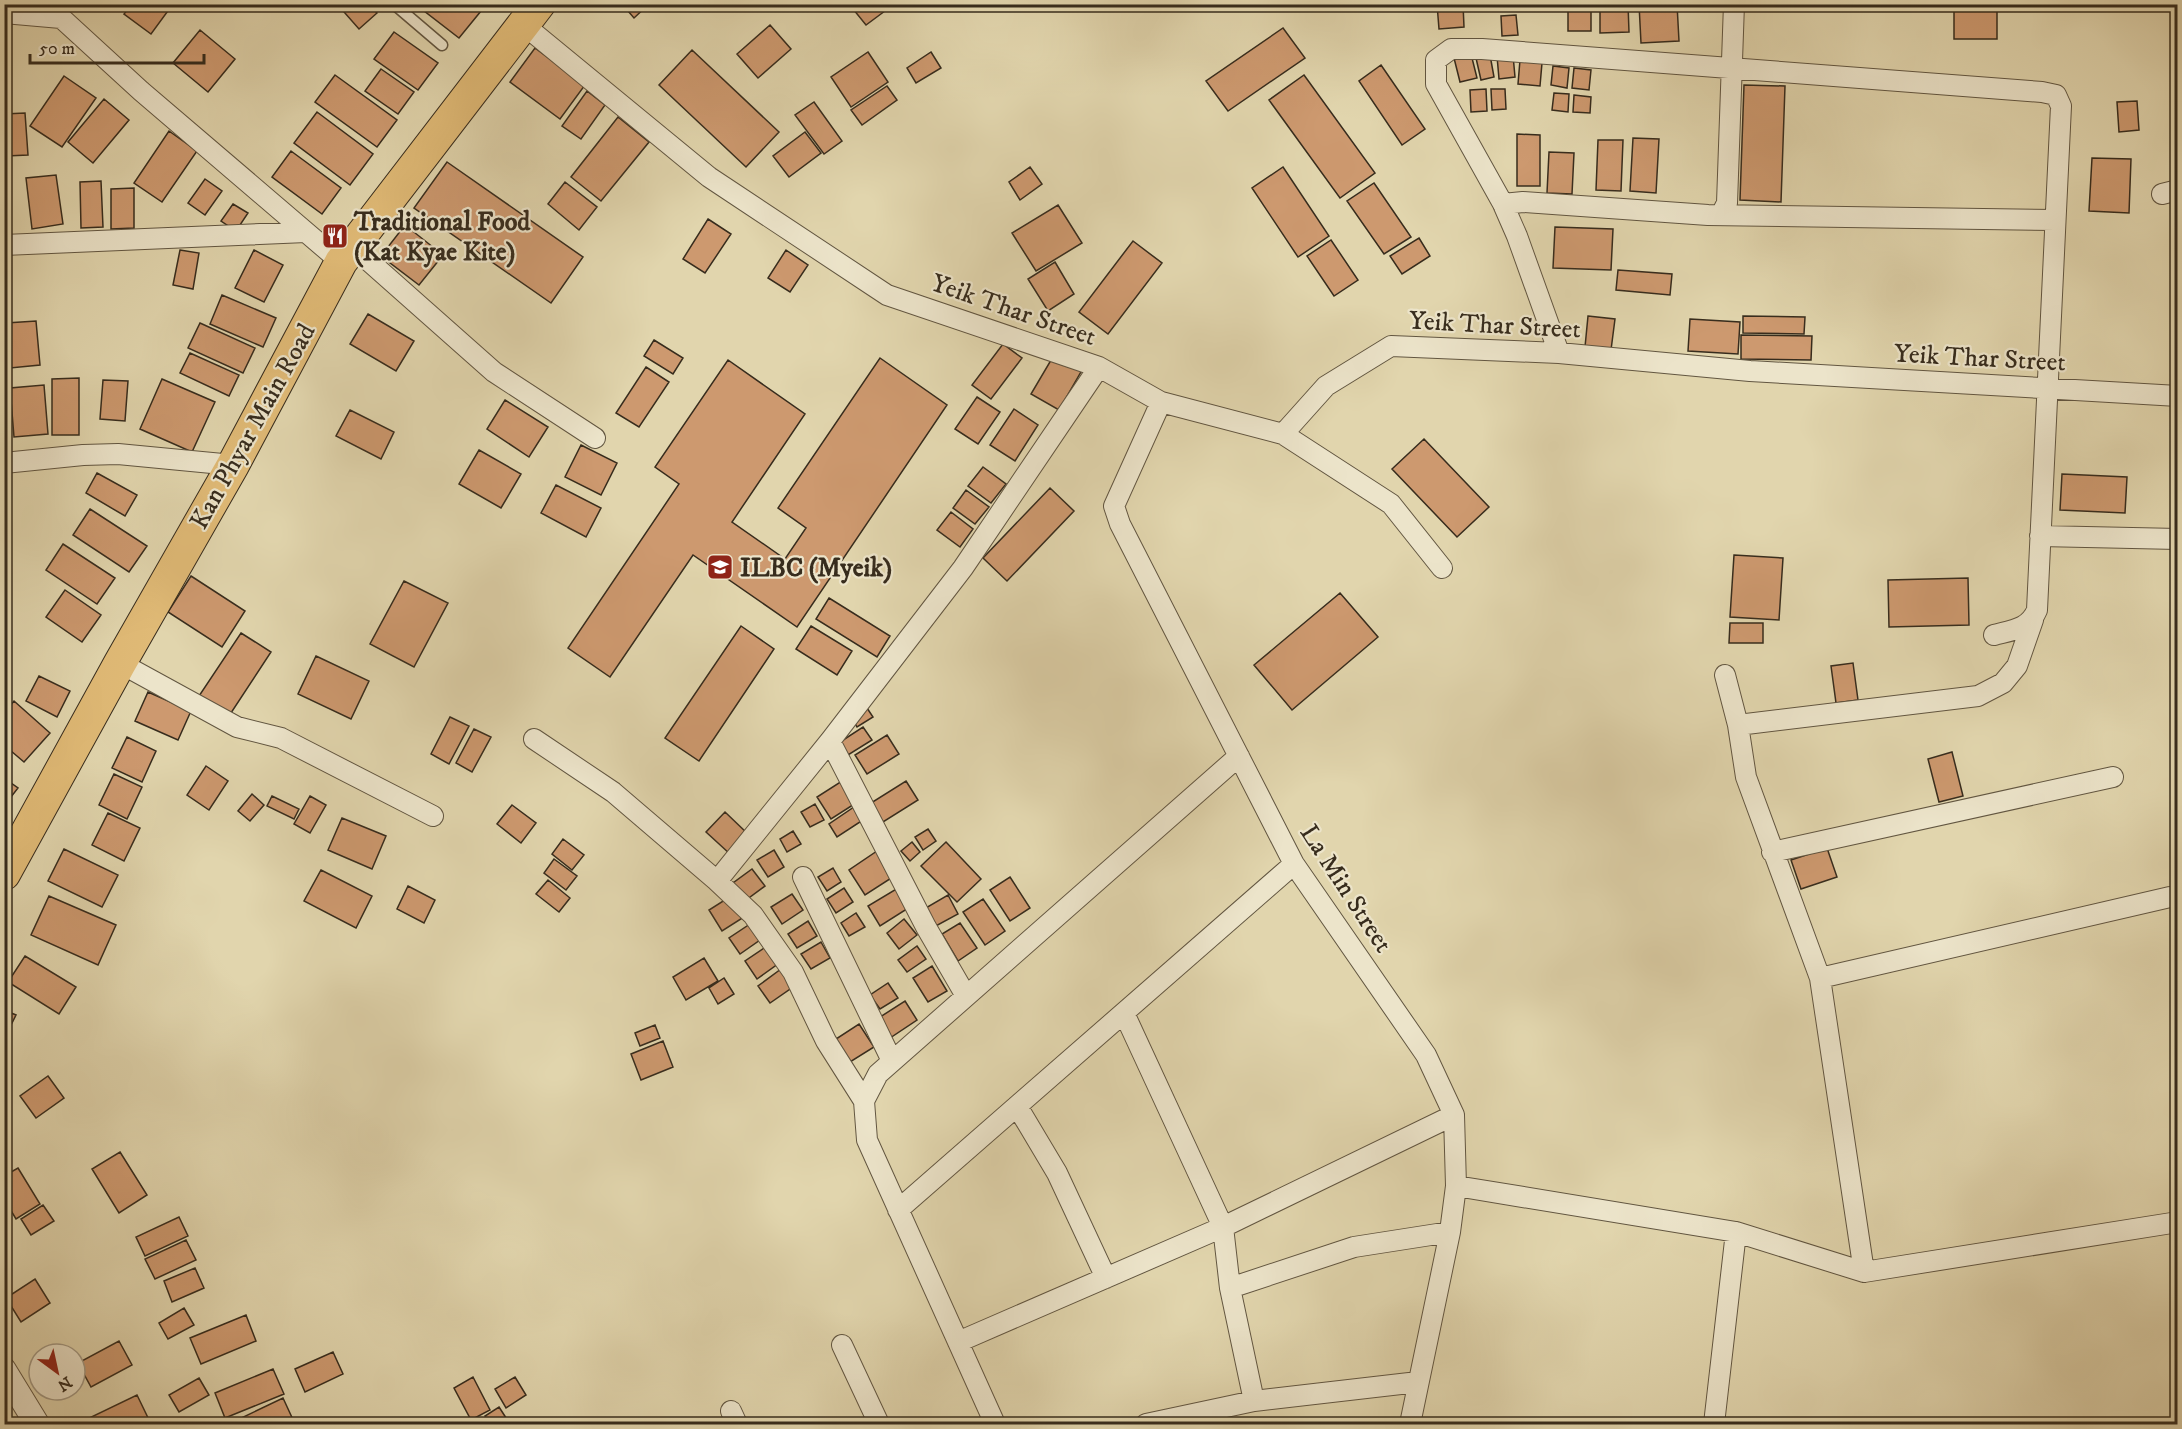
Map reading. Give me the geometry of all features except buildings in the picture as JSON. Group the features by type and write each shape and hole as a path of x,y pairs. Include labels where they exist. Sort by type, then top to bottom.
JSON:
{"main road":[{"name":"Kan Phyar Main Road","path":"4,874 120,663 233,465 347,254 532,15"}],"street":[{"path":"46,4 141,91 306,232 347,254 494,372 595,438"},
{"path":"1722,213 1727,203 1734,4"},
{"path":"4,13 61,18"},
{"name":"Yeik Thar Street","path":"532,15 709,177 887,295 1099,367 1161,402 1283,434 1326,386 1391,346 1559,353 1750,371 2178,396"},
{"path":"1559,353 1517,236 1503,204 1436,84 1436,60 1451,49 1482,49 2042,92 2056,95 2061,106 2037,610 2017,666 2003,683 1978,696 1738,725"},
{"path":"1503,204 1522,202 1708,214 2055,220"},
{"path":"4,245 306,232"},
{"path":"717,881 830,741 963,568 1099,367"},
{"name":"La Min Street","path":"1161,402 1114,506 1120,525 1294,864 1426,1055 1454,1115 1456,1186 1450,1232 1410,1425"},
{"path":"1283,434 1390,504 1442,567"},
{"path":"4,462 118,454 233,465"},
{"path":"2040,536 2178,539"},
{"path":"1994,635 2018,629 2033,620"},
{"path":"120,663 237,727 280,738 433,816"},
{"path":"1725,675 1738,725 1746,777 1820,978 1864,1272"},
{"path":"534,739 613,792 717,881 753,915 793,972 826,1041 864,1101 867,1140 995,1425"},
{"path":"830,741 926,927 966,996"},
{"path":"864,1101 878,1074 892,1061 1239,756"},
{"path":"1772,852 2113,777"},
{"path":"898,1210 1294,864"},
{"path":"803,877 892,1061"},
{"path":"1820,978 2170,897"},
{"path":"1124,1013 1223,1227 1230,1288 1254,1401"},
{"path":"1017,1106 1057,1173 1106,1278"},
{"path":"958,1342 1223,1227 1454,1115"},
{"path":"1456,1186 1736,1232 1864,1272 2178,1222"},
{"path":"1230,1288 1354,1246 1450,1232"},
{"path":"1714,1425 1736,1232"},
{"path":"842,1345 879,1425"},
{"path":"4,1370 37,1425"},
{"path":"1146,1425 1254,1401 1418,1382"}],"lane":[{"path":"394,4 442,45"}],"place":[{"name":"Traditional Food (Kat Kyae Kite)","path":"335,236"},
{"name":"ILBC (Myeik)","path":"720,567"}]}
